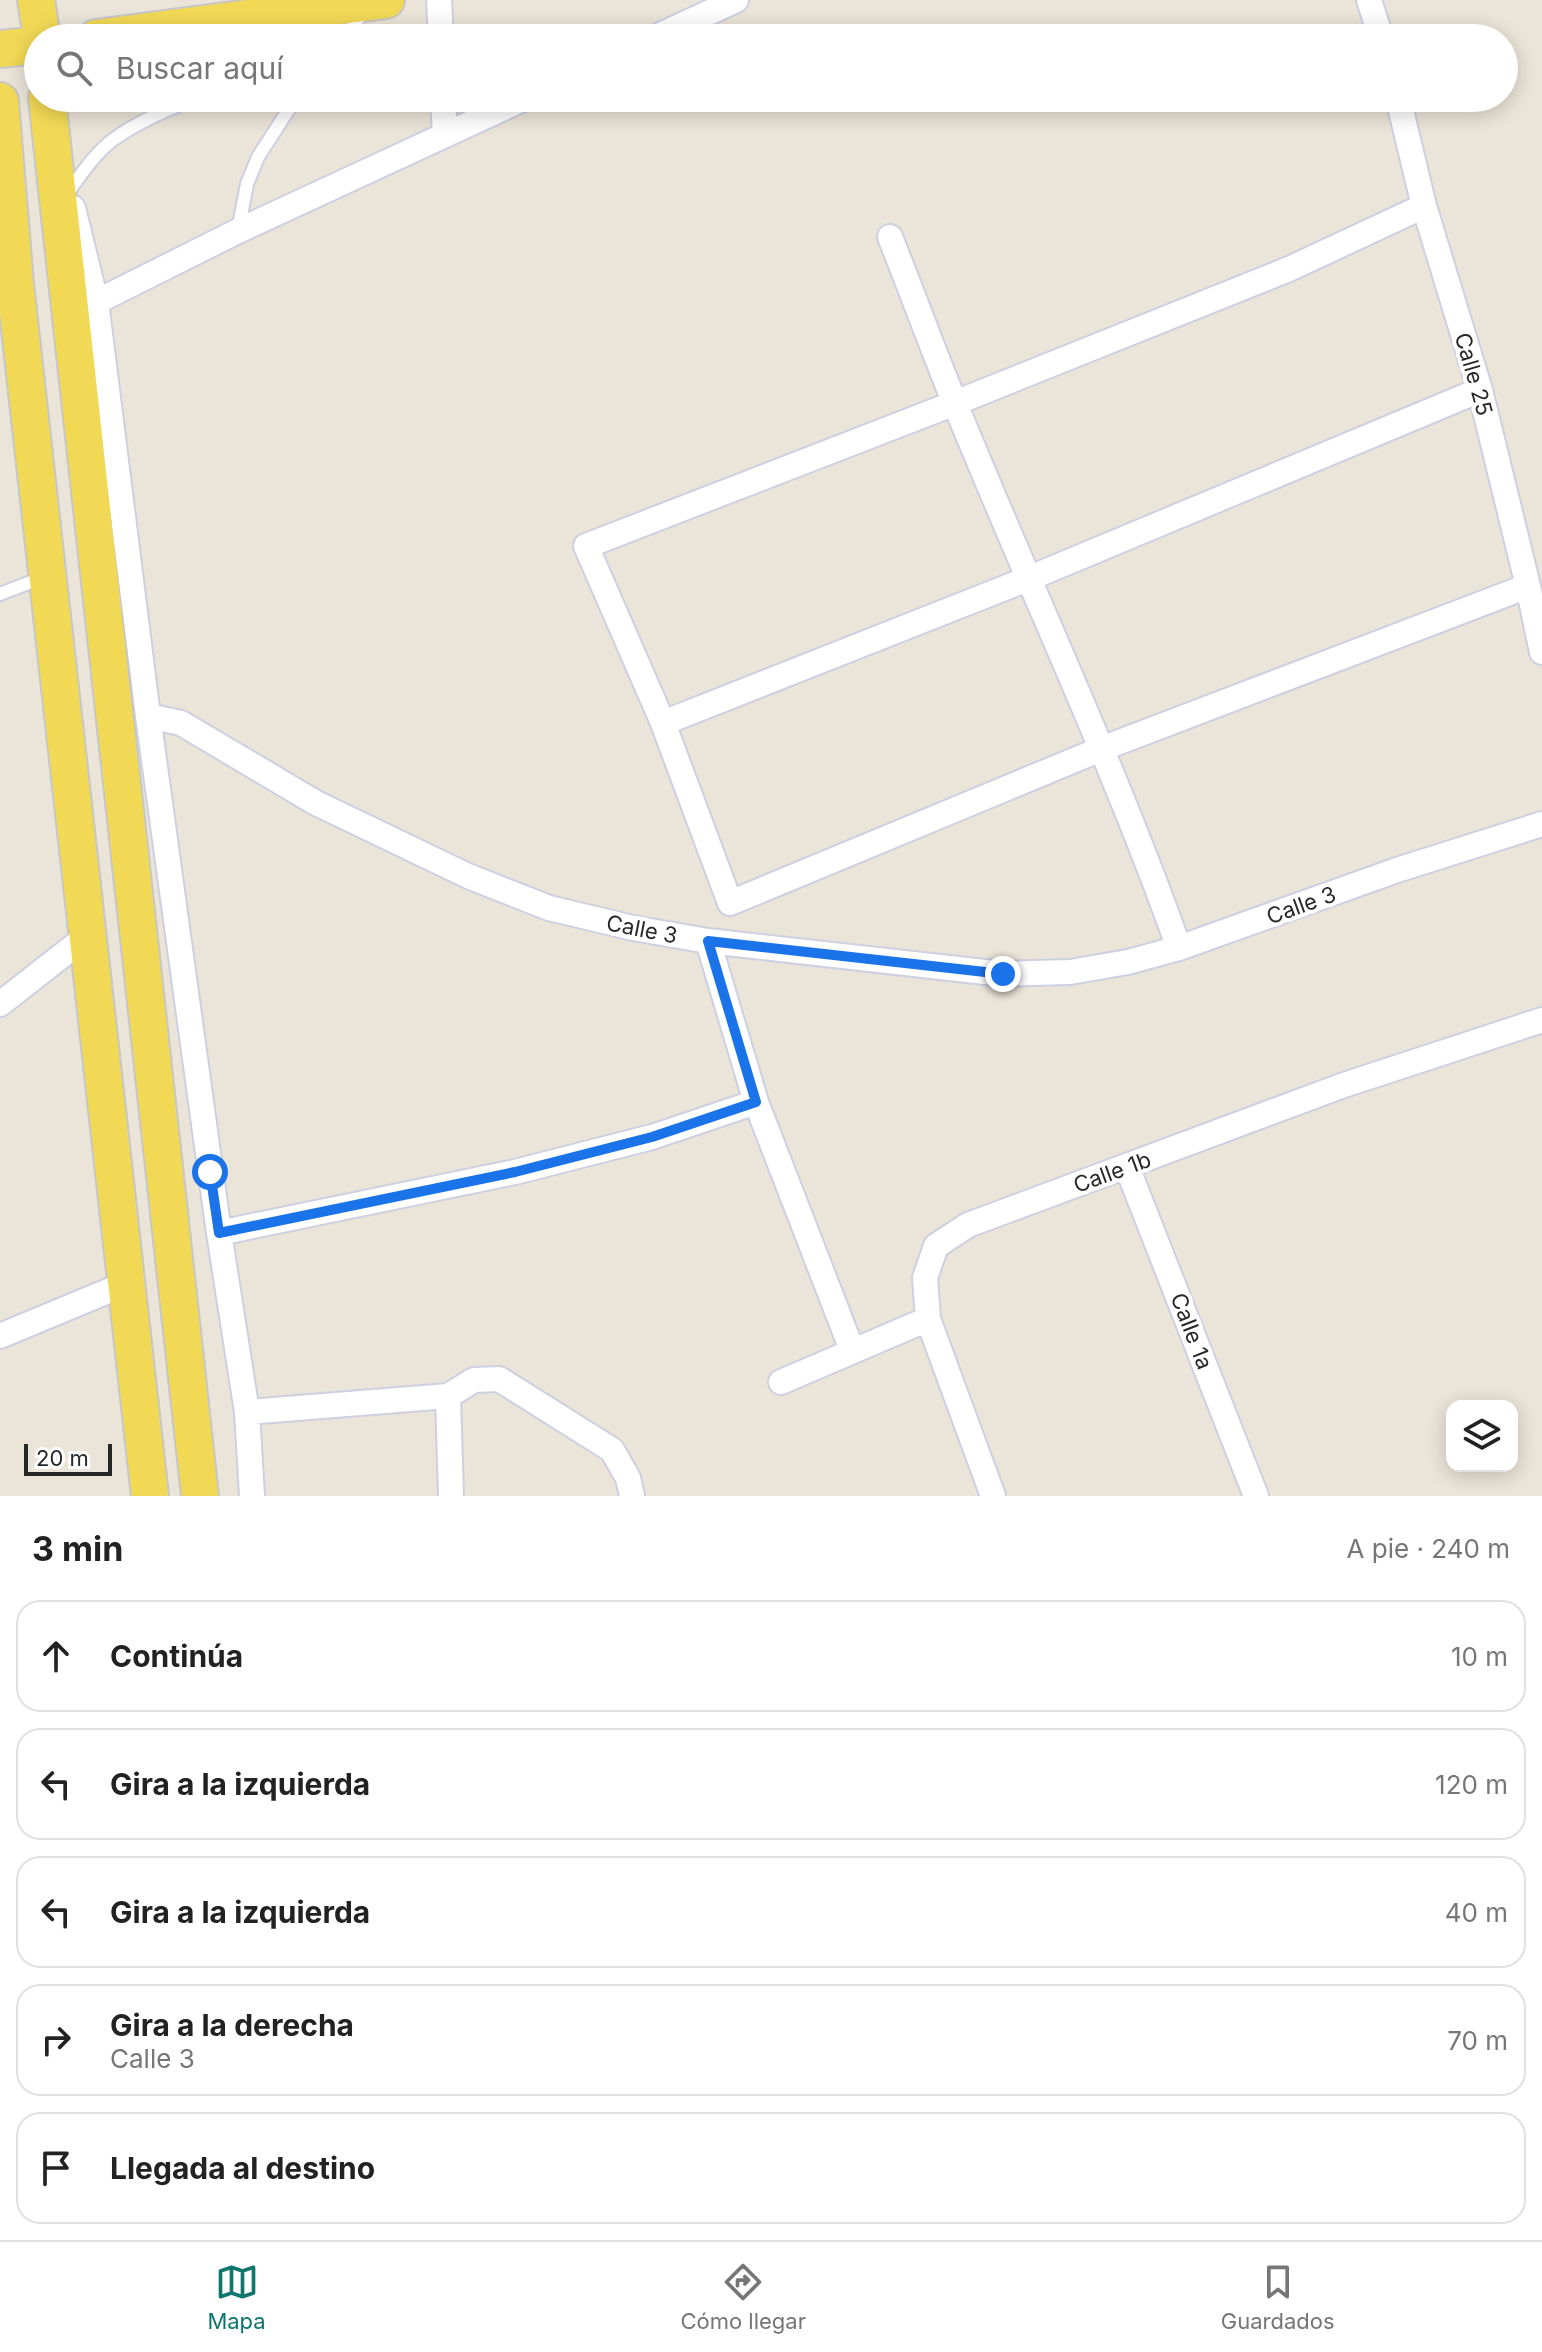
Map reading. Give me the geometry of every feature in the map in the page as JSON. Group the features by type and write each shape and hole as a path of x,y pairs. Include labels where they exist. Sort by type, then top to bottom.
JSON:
{"main road":[{"path":"36,0 40,24"},
{"path":"243,24 378,1"},
{"path":"0,49 24,46"},
{"path":"0,101 10,339 47,576 150,1496"},
{"path":"49,112 200,1496"}],"street":[{"path":"439,0 440,24"},
{"path":"684,24 736,0"},
{"path":"1369,0 1377,24"},
{"path":"51,112 96,302 148,716 219,1233 247,1412 252,1496"},
{"path":"444,112 445,135"},
{"path":"96,302 238,231 495,112"},
{"name":"Calle 25","path":"1401,112 1424,206 1480,390 1542,652"},
{"path":"1424,206 1289,269 586,546 663,723 730,903 1101,749 1528,586"},
{"path":"890,237 955,403 1159,890 1179,948"},
{"path":"663,723 1030,578 1480,390"},
{"name":"Calle 3","path":"148,716 181,723 316,803 468,876 549,908 633,928 708,941 1003,974 1070,972 1128,962 1179,948 1397,870 1542,824"},
{"path":"0,1004 87,936"},
{"path":"708,941 756,1102 852,1350"},
{"name":"Calle 1b","path":"993,1496 928,1319 925,1278 936,1246 968,1225 1344,1085 1542,1020"},
{"path":"219,1233 515,1172 652,1137 756,1102"},
{"name":"Calle 1a","path":"1127,1167 1256,1496"},
{"path":"0,1336 125,1284"},
{"path":"781,1382 928,1319"},
{"path":"247,1412 448,1396 474,1380 499,1379 612,1450 628,1478 632,1496"},
{"path":"448,1396 451,1496"}],"lane":[{"path":"356,24 378,1"},
{"path":"69,191 92,160 114,139 166,112"},
{"path":"238,231 247,184 258,157 286,112"},
{"path":"0,594 47,576"}],"route":[{"path":"210,1172 219,1233 515,1172 652,1137 756,1102 708,941 1003,974"}]}
